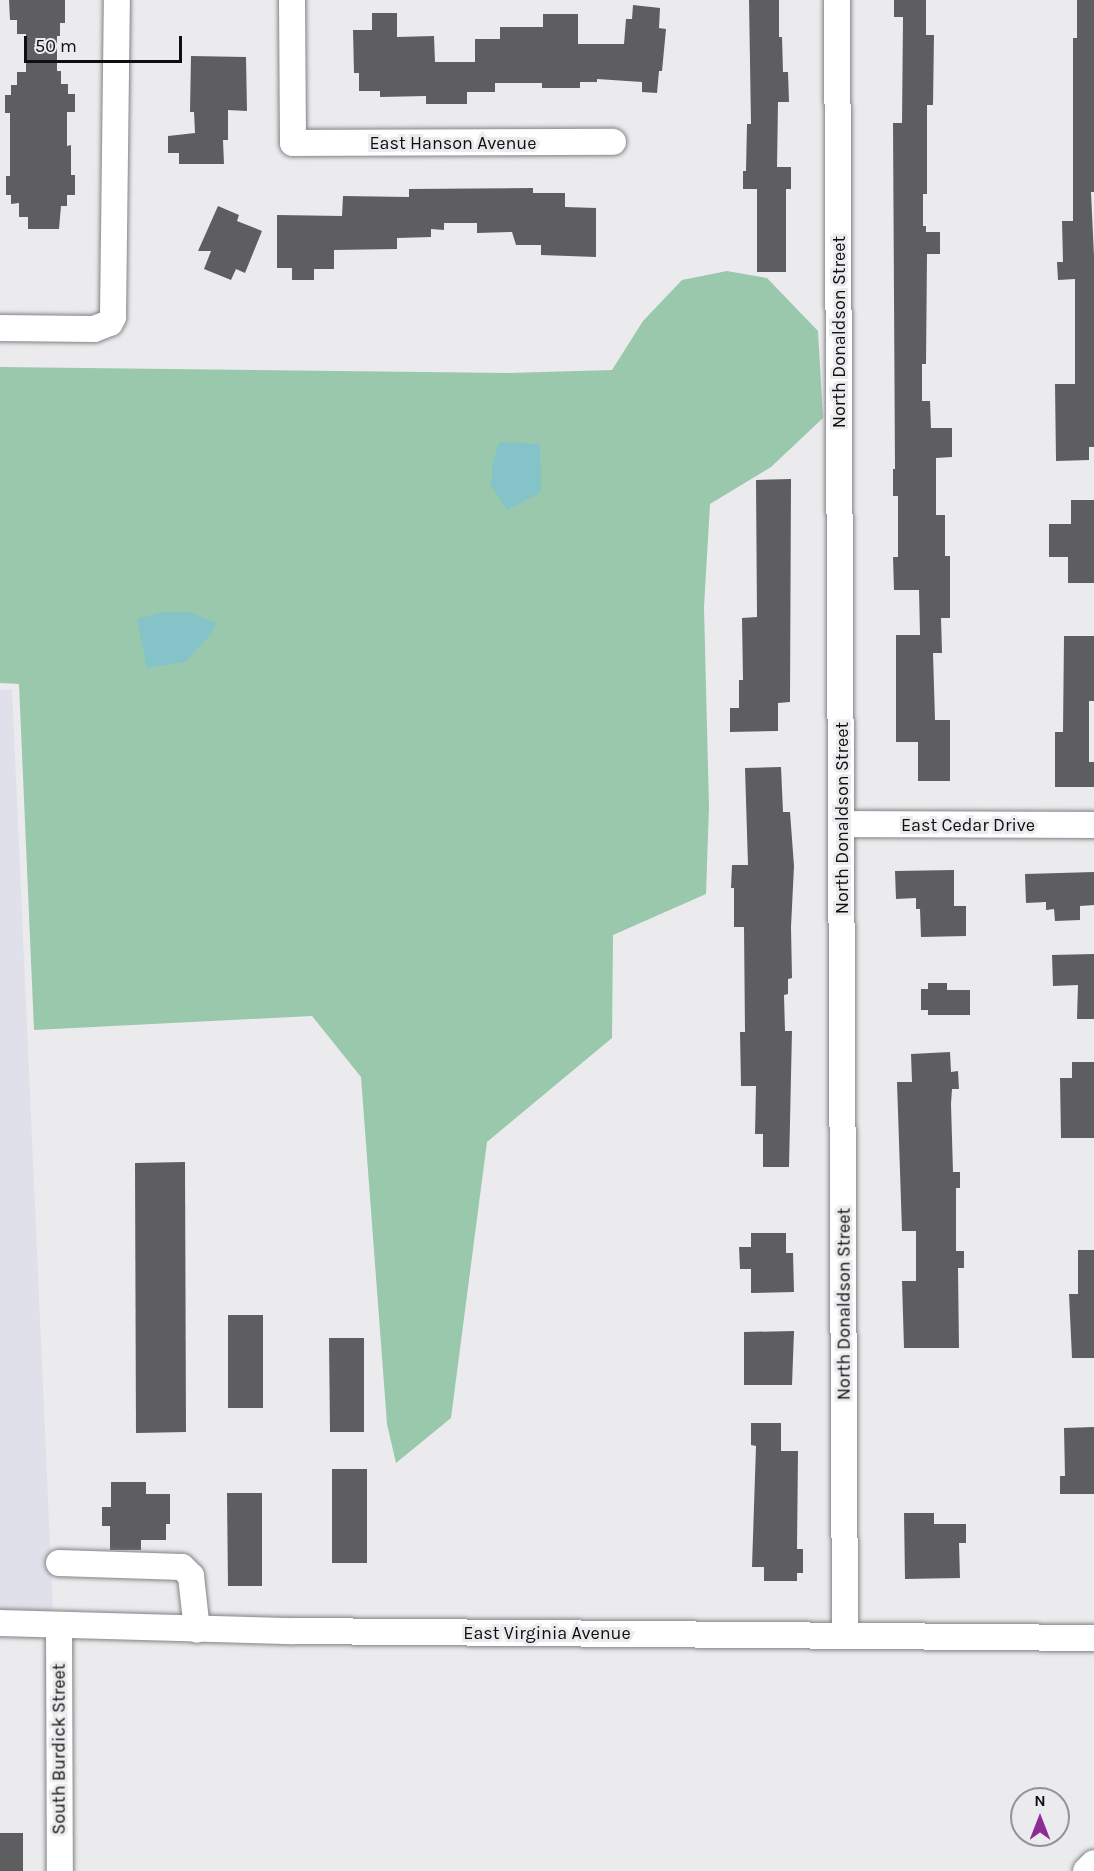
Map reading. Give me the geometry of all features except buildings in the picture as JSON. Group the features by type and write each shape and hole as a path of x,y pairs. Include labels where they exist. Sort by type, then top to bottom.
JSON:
{"street":[{"path":"0,328 94,329 110,322 114,317 117,0"},
{"name":"East Hanson Avenue","path":"292,0 293,143 613,142"},
{"name":"North Donaldson Street","path":"837,0 845,1635"},
{"name":"East Cedar Drive","path":"842,824 1094,825"},
{"path":"59,1563 182,1567 190,1576 197,1630"},
{"name":"East Virginia Avenue","path":"0,1623 59,1627 197,1630 1094,1638"},
{"name":"South Burdick Street","path":"59,1627 60,1871"},
{"path":"1086,1871 1094,1863"}],"shaded area":[{"path":"12,689 53,1611 0,1610 0,690"}],"green space":[{"path":"727,271 767,278 818,331 823,418 771,467 710,504 704,607 709,806 706,894 613,935 612,1038 487,1142 451,1418 396,1463 387,1424 361,1077 312,1016 34,1030 19,684 0,683 0,367 509,373 612,370 643,321 682,280"}],"water":[{"path":"499,442 540,444 541,492 507,510 491,485 493,462"},
{"path":"164,612 189,612 216,623 212,633 185,662 147,668 137,619"}]}
